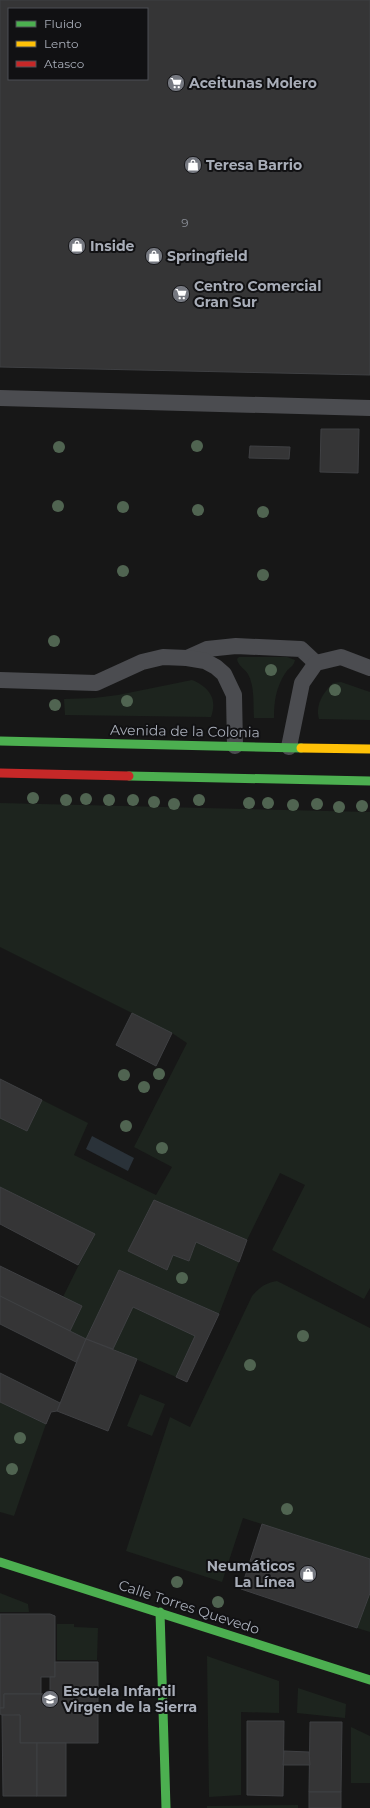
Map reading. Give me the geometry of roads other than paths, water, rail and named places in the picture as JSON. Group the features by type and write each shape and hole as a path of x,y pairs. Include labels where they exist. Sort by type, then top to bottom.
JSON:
{"main road":[{"name":"Avenida de la Colonia","path":"0,741 370,750"},
{"path":"0,773 370,781"},
{"name":"Calle Torres Quevedo","path":"0,1562 370,1680"},
{"path":"160,1612 166,1808"}],"lane":[{"path":"0,398 370,408"},
{"path":"187,658 207,649 236,646 301,649 316,662"},
{"path":"289,747 302,683 316,662 341,657 370,668"},
{"path":"0,680 96,682 142,662 164,658 205,660 216,666 224,674 231,686 234,695 234,746"}],"place":[{"name":"Aceitunas Molero","path":"176,83"},
{"name":"Teresa Barrio","path":"193,165"},
{"name":"Inside","path":"77,246"},
{"name":"Springfield","path":"154,256"},
{"name":"Centro Comercial Gran Sur","path":"181,294"},
{"name":"Neumáticos La Línea","path":"308,1574"},
{"name":"Escuela Infantil Virgen de la Sierra","path":"50,1699"}]}
